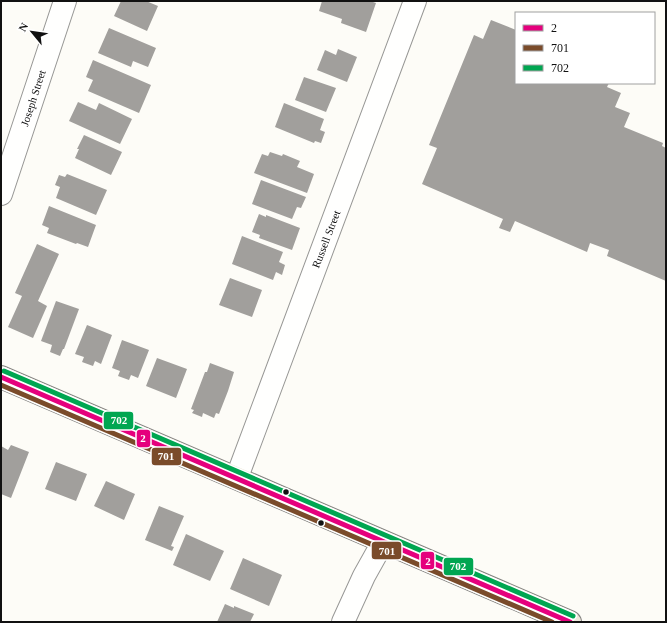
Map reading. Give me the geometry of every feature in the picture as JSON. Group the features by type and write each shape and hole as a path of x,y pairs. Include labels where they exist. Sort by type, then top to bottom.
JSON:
{"main road":[{"path":"1,377 237,477 383,542 570,622"}],"street":[{"name":"Joseph Street","path":"1,194 65,1"},
{"name":"Russell Street","path":"237,477 415,1"},
{"path":"343,622 364,576 383,542"}],"building":[{"path":"121,1 146,1 158,6 147,31 114,16"},
{"path":"322,1 370,1 376,3 366,32 341,23 342,19 319,11"},
{"path":"491,20 515,30 515,84 608,84 607,87 621,93 615,107 630,113 624,127 663,143 662,146 666,148 666,281 607,256 609,250 590,243 587,252 515,221 510,232 499,228 503,219 422,184 437,148 429,145 474,35 483,39"},
{"path":"109,28 156,48 148,67 133,61 131,67 98,53"},
{"path":"338,49 357,57 347,82 317,70 325,50 336,55"},
{"path":"93,60 151,85 139,113 88,91 93,80 86,77"},
{"path":"304,77 336,88 326,112 295,100"},
{"path":"78,102 96,110 99,103 132,119 120,144 69,121"},
{"path":"284,103 324,119 320,130 325,132 321,143 315,141 314,143 275,127"},
{"path":"84,135 122,152 111,175 75,158 79,149 77,149"},
{"path":"270,152 282,156 283,154 300,161 297,167 314,174 307,193 254,173 262,154 268,156"},
{"path":"67,174 107,190 96,215 56,198 60,187 55,185 59,175 65,177"},
{"path":"261,180 306,197 301,208 297,207 292,219 252,204"},
{"path":"49,206 96,225 88,247 47,233 49,228 42,225"},
{"path":"259,214 266,217 266,215 300,228 292,250 259,238 260,235 252,232"},
{"path":"242,236 283,252 279,262 285,265 282,275 276,272 273,280 232,264"},
{"path":"37,244 59,254 38,301 47,306 33,338 8,327 22,296 15,293"},
{"path":"230,278 262,290 252,317 219,305"},
{"path":"56,301 79,309 60,356 50,352 52,345 41,341"},
{"path":"87,325 112,335 101,364 95,361 93,366 82,362 84,357 75,354"},
{"path":"122,340 149,350 138,378 131,375 129,380 118,376 120,371 112,368"},
{"path":"157,358 187,369 176,398 146,386"},
{"path":"210,363 234,372 219,414 216,413 214,418 203,413 202,417 192,413 194,410 191,409"},
{"path":"11,445 29,452 11,498 1,494 1,446 8,450"},
{"path":"56,462 87,474 76,501 45,489"},
{"path":"106,481 135,494 124,520 94,506"},
{"path":"159,506 184,516 171,546 174,547 172,551 145,540"},
{"path":"186,534 224,551 210,581 173,565"},
{"path":"243,558 282,575 269,606 230,589"},
{"path":"225,604 254,614 250,622 217,622"}],"transit line":[{"name":"702","path":"4,371 573,616"},
{"name":"2","path":"1,377 570,622"},
{"name":"701","path":"1,385 552,622"}]}
